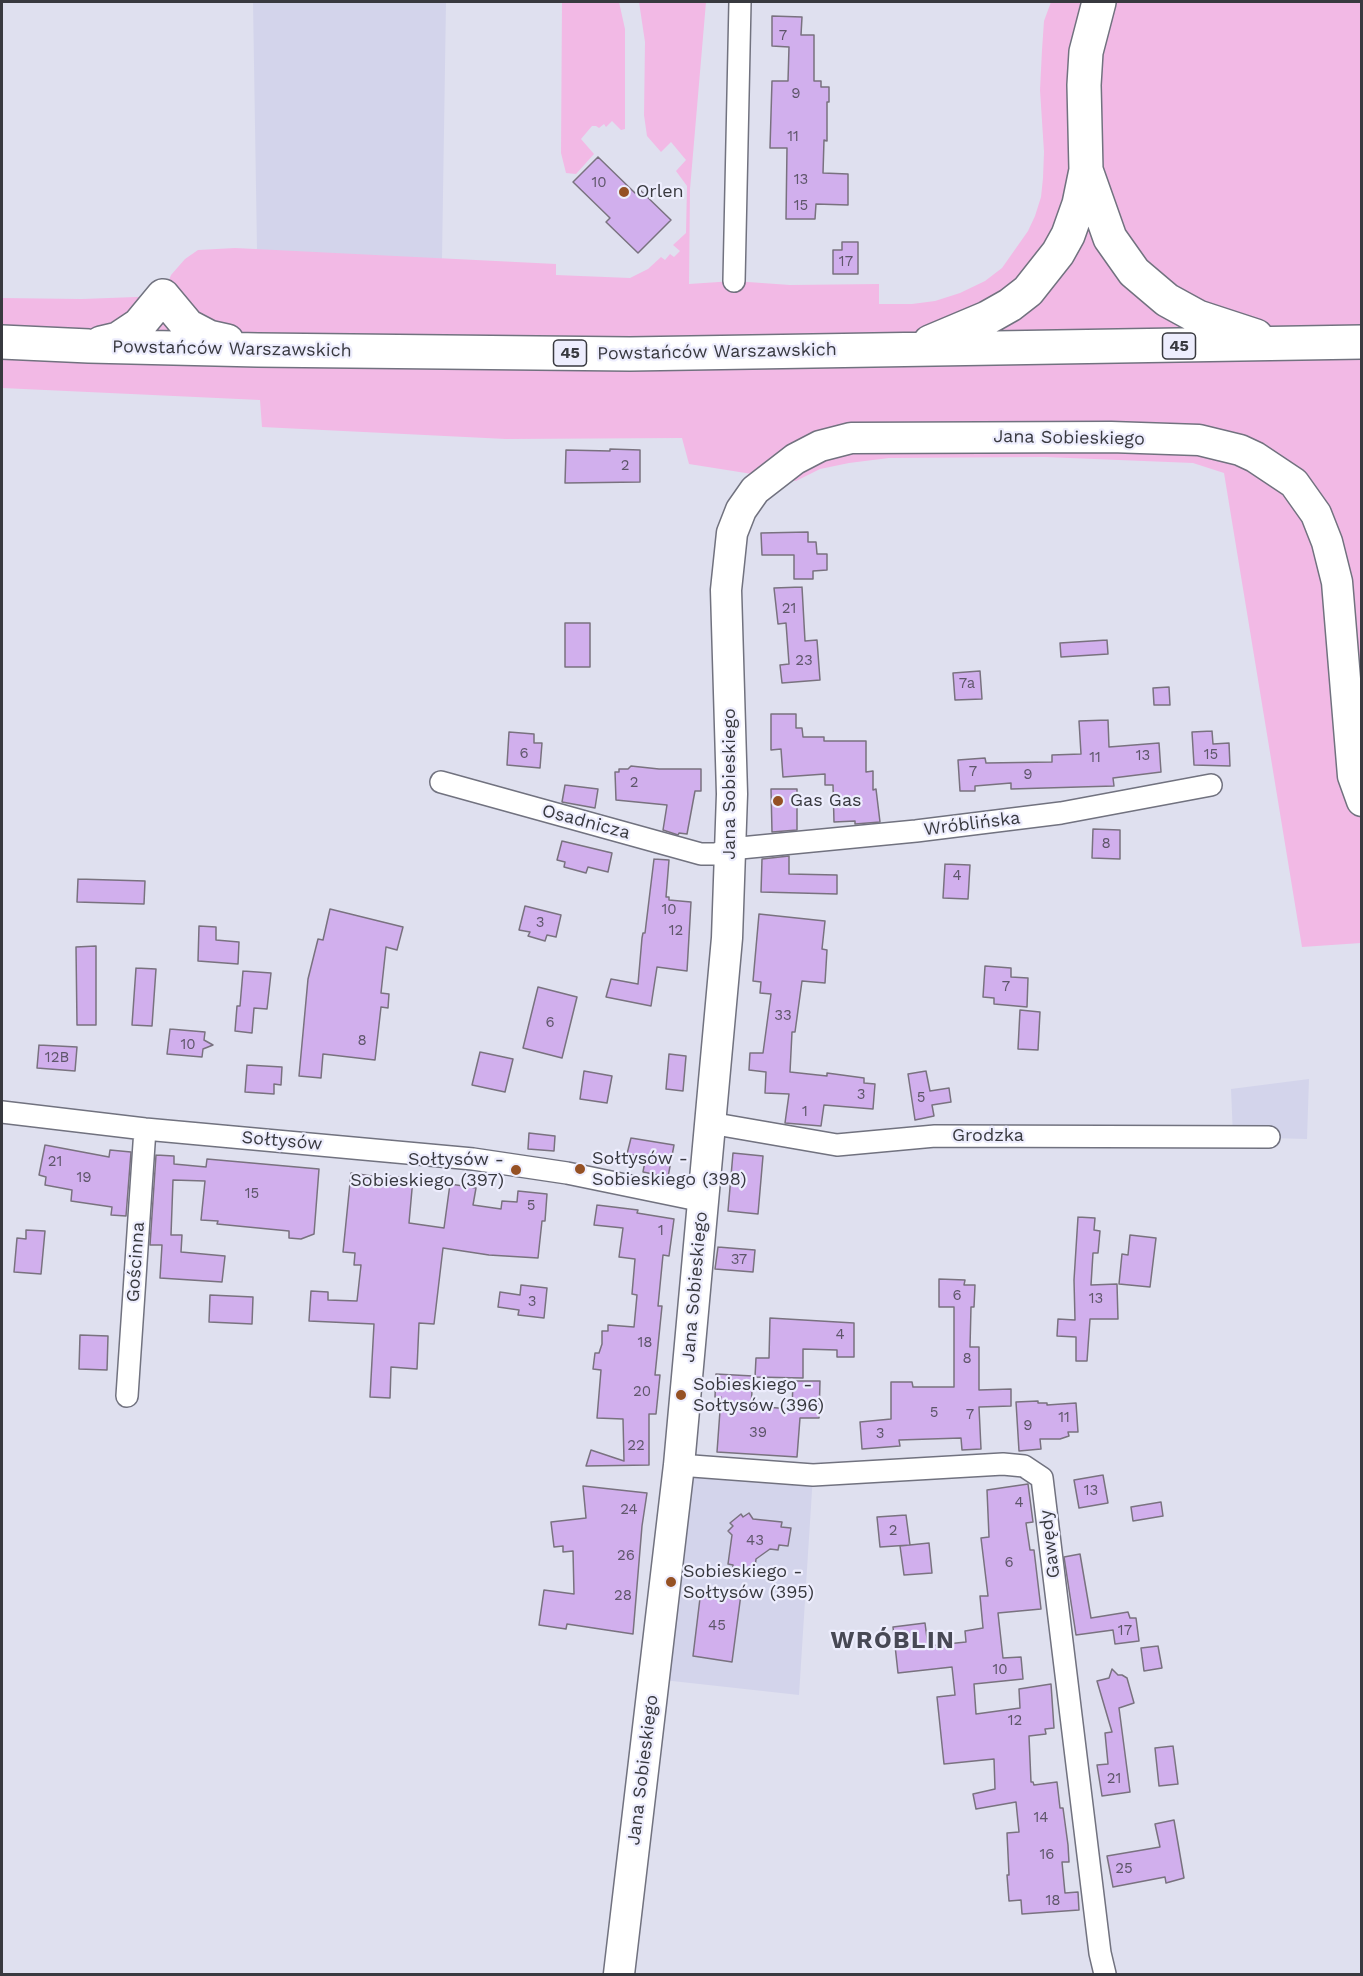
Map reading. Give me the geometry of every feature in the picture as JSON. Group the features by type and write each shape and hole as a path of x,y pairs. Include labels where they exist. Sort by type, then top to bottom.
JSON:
{"main road":[{"path":"913,349 987,318 1028,291 1058,253 1068,235 1079,204 1086,170 1084,97 1086,52 1098,2"},
{"path":"1086,170 1110,238 1134,272 1167,300 1198,317 1283,345"},
{"path":"89,346 118,339 139,325 163,296 188,326 209,337 258,350"},
{"name":"Powstańców Warszawskich","path":"2,342 258,350 630,354 1362,342"},
{"path":"1328,344 1362,350"}],"street":[{"path":"734,281 740,2"},
{"name":"Jana Sobieskiego","path":"619,1974 679,1465 727,938 731,717 726,590 732,533 741,510 755,490 795,459 820,446 851,438 1111,437 1199,440 1240,450 1270,465 1294,483 1316,514 1327,542 1337,582 1353,776 1362,801"},
{"name":"Osadnicza","path":"441,782 701,854 716,855 730,849"},
{"name":"Wróblińska","path":"730,849 916,831 1061,813 1211,785"},
{"name":"Sołtysów","path":"2,1112 145,1129 473,1159 567,1173 703,1201"},
{"name":"Grodzka","path":"710,1123 837,1144 935,1136 1269,1137"},
{"name":"Gościnna","path":"127,1396 145,1129"},
{"name":"Gawędy","path":"679,1465 813,1475 1003,1464 1023,1466 1042,1478 1100,1953 1105,1974"}],"shaded area":[{"path":"253,2 446,2 442,259 257,250"},
{"path":"562,2 619,2 625,29 625,129 621,130 612,121 606,127 604,124 599,128 592,126 581,139 594,154 576,174 566,173 561,153"},
{"path":"639,2 706,2 690,189 689,284 734,281 790,285 879,284 879,304 912,304 935,301 960,293 985,281 1002,268 1028,231 1035,216 1041,197 1043,178 1044,152 1040,90 1044,21 1051,2 1361,2 1361,943 1302,947 1224,473 1193,463 1045,457 889,458 820,469 796,481 689,464 682,438 506,439 262,427 260,400 2,388 2,298 82,299 163,296 171,275 185,259 198,250 235,248 556,264 556,275 630,278 648,269 661,257 665,260 670,254 674,257 680,251 673,245 686,233 687,186 676,171 686,160 671,142 661,152 647,136 644,115 645,42"},
{"path":"1309,1079 1307,1139 1233,1137 1231,1089"},
{"path":"679,1465 813,1475 799,1695 654,1679"}],"building":[{"path":"772,16 802,17 801,35 814,35 814,81 821,81 821,87 829,87 823,173 848,174 848,205 816,204 815,219 786,219 787,148 770,148 772,81 788,81 789,47 772,46"},
{"path":"598,157 635,193 639,189 671,220 638,253 606,222 610,218 573,182"},
{"path":"842,242 858,242 858,274 833,274 833,250 842,250"},
{"path":"610,449 640,450 640,482 565,483 566,450 610,451"},
{"path":"808,532 808,542 816,542 817,554 827,554 827,570 813,571 813,579 794,579 794,555 762,555 761,533"},
{"path":"802,587 805,641 817,640 820,680 782,683 780,665 789,664 786,623 778,624 774,588"},
{"path":"565,623 590,623 590,667 565,667"},
{"path":"1107,640 1108,654 1061,657 1060,643"},
{"path":"980,671 982,699 955,700 953,673"},
{"path":"1169,687 1170,705 1154,705 1153,688"},
{"path":"771,714 796,714 796,728 802,728 803,737 824,737 824,741 866,741 866,772 873,771 873,790 876,789 880,822 855,824 855,821 834,822 833,785 825,785 825,774 783,777 781,749 771,750"},
{"path":"1108,720 1109,747 1159,743 1161,772 1113,778 1114,786 1011,789 1011,783 975,786 975,791 960,791 958,760 985,758 986,763 1052,762 1052,755 1081,754 1079,721"},
{"path":"1212,731 1213,744 1229,743 1230,766 1194,765 1192,732"},
{"path":"509,732 534,734 534,743 542,743 540,768 507,765"},
{"path":"631,766 701,769 701,791 695,791 687,834 679,833 678,835 663,830 667,805 616,800 615,772"},
{"path":"565,785 598,789 595,808 562,802"},
{"path":"771,789 797,789 797,830 772,832"},
{"path":"1093,829 1120,830 1120,859 1092,858"},
{"path":"562,841 612,853 608,872 588,867 586,873 564,867 565,862 557,860"},
{"path":"789,856 789,874 837,875 837,894 761,892 762,859"},
{"path":"654,859 669,860 666,897 669,897 669,900 691,902 687,971 657,967 651,1006 606,997 611,979 638,984 642,938 645,933"},
{"path":"945,864 970,865 968,899 943,898"},
{"path":"78,879 145,881 144,904 77,902"},
{"path":"525,906 561,915 556,937 547,935 545,941 528,936 530,932 519,930"},
{"path":"330,909 403,927 397,950 386,947 381,993 389,994 388,1008 381,1007 375,1060 323,1054 321,1078 299,1076 308,979 318,939 323,940"},
{"path":"759,914 825,921 822,949 827,950 825,983 802,981 795,1032 792,1032 790,1072 827,1076 827,1073 864,1078 864,1083 875,1084 873,1109 824,1105 821,1126 785,1123 789,1094 765,1093 766,1072 749,1070 750,1053 763,1053 771,994 760,993 761,982 753,981"},
{"path":"199,926 216,927 216,940 239,942 238,964 198,961"},
{"path":"96,946 96,1025 77,1025 76,947"},
{"path":"985,966 1011,968 1011,977 1028,978 1027,1007 994,1004 994,998 983,997"},
{"path":"136,968 156,969 152,1026 132,1025"},
{"path":"243,971 271,973 267,1009 254,1008 252,1033 235,1031"},
{"path":"538,987 577,997 562,1058 523,1048"},
{"path":"1020,1010 1040,1012 1038,1050 1018,1049"},
{"path":"170,1029 205,1032 204,1040 213,1045 203,1049 202,1057 167,1054"},
{"path":"39,1045 77,1047 75,1071 37,1068"},
{"path":"480,1052 513,1059 505,1092 472,1085"},
{"path":"669,1054 686,1056 683,1091 666,1089"},
{"path":"247,1065 282,1067 281,1085 274,1084 274,1094 245,1092"},
{"path":"584,1071 612,1076 607,1103 580,1099"},
{"path":"926,1071 930,1091 949,1088 951,1102 932,1105 934,1116 915,1120 908,1074"},
{"path":"529,1133 555,1136 554,1151 528,1149"},
{"path":"631,1138 674,1145 668,1177 643,1172 645,1161 640,1160 641,1156 627,1154"},
{"path":"45,1145 109,1157 110,1150 131,1152 126,1216 111,1215 112,1207 71,1201 72,1190 45,1185 46,1177 39,1175"},
{"path":"733,1153 763,1156 758,1214 728,1211"},
{"path":"156,1155 174,1156 174,1164 206,1167 207,1159 319,1169 314,1234 301,1239 289,1238 289,1231 217,1224 218,1221 201,1220 205,1181 173,1180 171,1235 182,1235 181,1252 225,1256 222,1282 160,1278 162,1245 150,1245"},
{"path":"351,1173 386,1178 386,1176 413,1178 409,1223 444,1228 450,1184 476,1188 473,1205 501,1209 502,1201 517,1202 518,1191 547,1194 538,1258 489,1255 443,1248 434,1324 419,1323 417,1369 391,1367 390,1398 370,1397 374,1324 309,1321 311,1291 328,1292 328,1300 357,1301 361,1265 354,1265 355,1253 343,1252"},
{"path":"597,1205 638,1210 637,1213 674,1219 669,1256 663,1255 658,1306 662,1306 655,1375 660,1375 656,1414 649,1414 649,1465 586,1466 591,1450 624,1461 623,1419 597,1418 601,1370 593,1369 595,1353 599,1353 602,1344 602,1331 608,1331 608,1325 634,1327 637,1295 632,1294 635,1259 619,1257 623,1228 594,1225"},
{"path":"1078,1217 1095,1218 1094,1230 1100,1231 1098,1253 1093,1253 1091,1285 1117,1284 1118,1319 1090,1319 1087,1361 1076,1361 1076,1337 1057,1336 1058,1319 1075,1320 1074,1280"},
{"path":"26,1230 45,1231 41,1274 14,1272 17,1238 26,1239"},
{"path":"1130,1235 1156,1238 1150,1287 1119,1284 1122,1254 1128,1255"},
{"path":"718,1247 755,1250 753,1272 715,1269"},
{"path":"939,1279 965,1280 964,1285 975,1285 974,1307 971,1307 970,1347 979,1347 979,1390 1011,1389 1011,1406 979,1407 981,1449 962,1450 961,1438 899,1440 900,1446 862,1449 860,1422 891,1419 891,1382 912,1382 913,1387 954,1387 954,1307 939,1307"},
{"path":"521,1285 547,1288 544,1318 518,1315 519,1310 498,1307 500,1292 520,1295"},
{"path":"210,1295 253,1297 252,1324 209,1322"},
{"path":"770,1318 854,1323 854,1357 837,1357 837,1350 803,1349 803,1378 755,1377 756,1358 769,1358"},
{"path":"80,1335 108,1336 107,1370 79,1369"},
{"path":"716,1374 753,1376 751,1406 792,1409 793,1381 820,1381 819,1418 800,1418 797,1457 717,1452 721,1397 715,1397"},
{"path":"1038,1401 1038,1403 1047,1403 1047,1405 1076,1403 1078,1432 1068,1432 1069,1436 1060,1439 1040,1439 1041,1449 1019,1451 1016,1402"},
{"path":"1103,1475 1108,1503 1079,1508 1074,1480"},
{"path":"1028,1484 1033,1522 1026,1523 1030,1550 1034,1550 1041,1609 998,1613 1003,1658 1021,1657 1023,1679 974,1684 976,1714 1020,1708 1019,1689 1051,1684 1054,1728 1045,1729 1046,1734 1029,1736 1031,1782 1034,1785 1057,1782 1068,1845 1069,1862 1062,1862 1065,1893 1078,1892 1079,1910 1022,1914 1021,1900 1009,1901 1007,1875 1009,1875 1007,1833 1019,1832 1016,1802 976,1809 973,1794 995,1789 994,1759 944,1764 937,1697 955,1695 952,1667 898,1673 893,1627 925,1623 928,1646 966,1642 965,1631 983,1628 980,1596 988,1596 981,1538 989,1537 987,1490"},
{"path":"583,1486 647,1493 633,1634 567,1624 566,1629 539,1625 544,1590 574,1594 573,1551 563,1552 563,1546 554,1547 551,1522 586,1518"},
{"path":"1161,1502 1163,1516 1133,1521 1131,1507"},
{"path":"749,1513 753,1519 782,1522 781,1527 791,1528 788,1546 779,1545 778,1550 770,1549 756,1559 755,1568 751,1567 749,1577 732,1574 733,1565 728,1564 732,1535 728,1531 733,1526 730,1523 741,1514 743,1517"},
{"path":"906,1515 910,1545 880,1547 877,1517"},
{"path":"929,1543 932,1573 904,1575 900,1546"},
{"path":"1080,1554 1091,1618 1128,1612 1130,1618 1136,1618 1139,1641 1115,1644 1113,1630 1076,1635 1064,1557"},
{"path":"701,1590 741,1594 732,1662 693,1656"},
{"path":"1158,1646 1162,1668 1144,1671 1141,1648"},
{"path":"1112,1669 1118,1675 1127,1678 1134,1703 1119,1708 1130,1792 1102,1796 1097,1765 1108,1764 1105,1733 1112,1732 1097,1681 1109,1678"},
{"path":"1173,1746 1178,1784 1159,1786 1155,1748"},
{"path":"1174,1820 1184,1878 1166,1883 1165,1877 1113,1887 1107,1856 1160,1847 1155,1824"}],"place":[{"name":"Orlen","path":"624,192"},
{"name":"Gas Gas","path":"778,801"},
{"name":"Sołtysów - Sobieskiego (398)","path":"580,1169"},
{"name":"Sołtysów - Sobieskiego (397)","path":"516,1170"},
{"name":"Sobieskiego - Sołtysów (396)","path":"681,1395"},
{"name":"Sobieskiego - Sołtysów (395)","path":"671,1582"}],"district":[{"name":"WRÓBLIN","path":"893,1641"}]}
